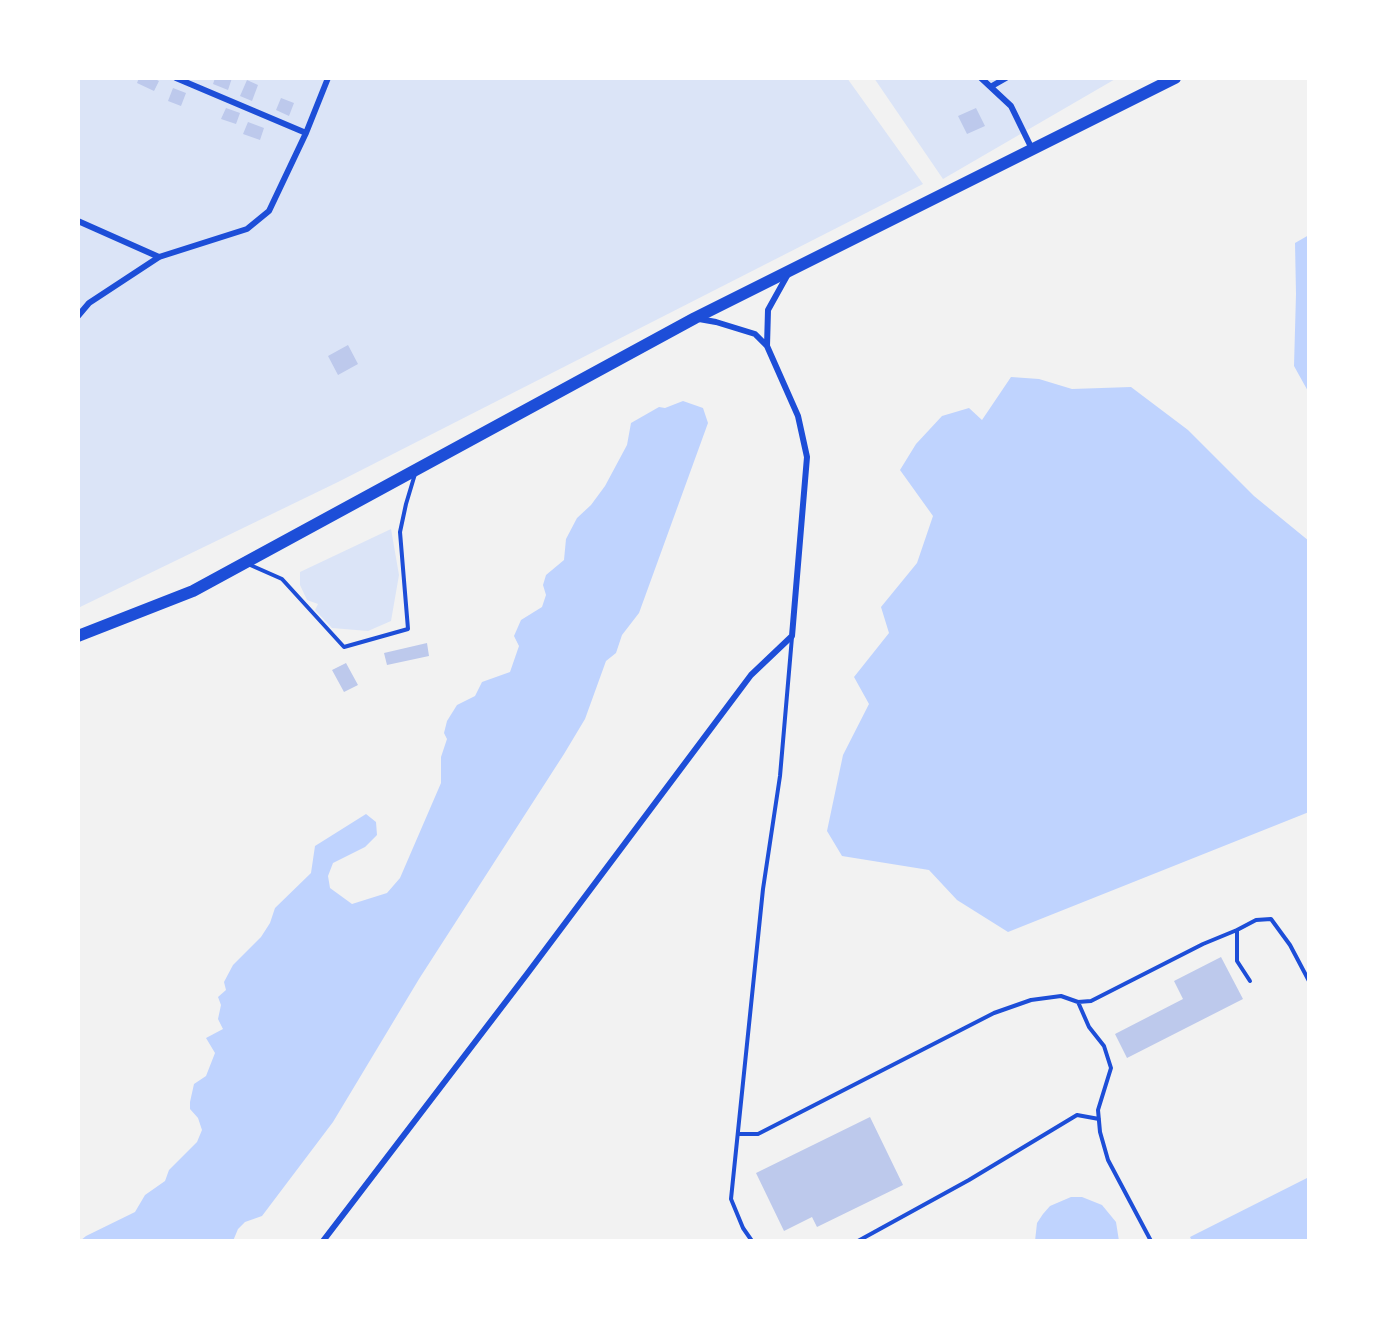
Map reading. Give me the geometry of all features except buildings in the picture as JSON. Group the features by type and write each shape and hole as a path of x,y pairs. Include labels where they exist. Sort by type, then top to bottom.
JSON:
{"highway":[{"path":"78,636 193,591 695,318 1175,78"}],"street":[{"path":"176,78 306,133"},
{"path":"78,316 88,303 159,257 247,229 269,211 306,133 328,78"},
{"path":"981,78 1011,106 1032,149"},
{"path":"992,86 1006,78"},
{"path":"78,220 159,257"},
{"path":"767,346 768,310 790,271"},
{"path":"323,1241 751,675 792,636 807,457 798,416 767,346 755,334 695,318"}],"lane":[{"path":"245,563 282,579 344,647 408,629 400,532 416,470"},
{"path":"752,1241 731,1199 763,889 780,776 792,636"},
{"path":"738,1134 758,1134 994,1014 1031,1000 1061,996 1078,1002 1092,1001 1203,944 1256,920 1271,919 1290,945 1309,981"},
{"path":"1237,930 1237,962 1251,981"},
{"path":"1078,1002 1089,1027 1104,1046 1112,1068 1098,1110 1100,1132 1108,1160 1150,1241"},
{"path":"858,1241 969,1180 1077,1115 1099,1119"}],"shaded area":[{"path":"78,78 847,78 923,184 338,482 78,608"},
{"path":"874,78 1117,78 943,179"},
{"path":"391,529 399,575 391,621 368,631 332,628 315,610 318,604 307,600 300,585 300,572"}],"water":[{"path":"1309,235 1309,393 1294,366 1295,243"},
{"path":"1011,377 1039,379 1072,389 1131,387 1188,430 1254,496 1309,541 1309,812 1008,932 957,900 929,870 842,856 827,831 843,755 869,704 854,677 889,633 881,607 917,563 933,516 900,470 916,444 942,416 969,408 982,420"},
{"path":"683,401 703,408 708,423 639,613 622,635 616,653 606,661 585,719 564,754 419,979 333,1122 262,1216 245,1222 238,1229 233,1241 80,1241 135,1212 145,1195 165,1181 169,1170 197,1142 202,1130 198,1118 190,1109 190,1102 194,1084 206,1076 215,1053 206,1038 223,1029 218,1019 221,1005 218,997 226,990 224,982 233,965 261,937 270,923 275,908 311,873 315,846 366,814 376,822 377,835 365,847 333,863 328,876 330,888 352,904 387,893 400,878 441,783 441,757 447,739 444,733 447,721 457,705 475,696 482,682 510,672 519,646 514,636 521,620 542,607 546,595 543,585 546,575 564,560 566,539 577,518 591,505 605,486 627,445 631,423 659,407 665,408"},
{"path":"1309,1177 1309,1241 1192,1241 1190,1237"},
{"path":"1071,1197 1082,1197 1102,1205 1116,1222 1119,1241 1035,1241 1037,1223 1043,1214 1050,1206"}]}
